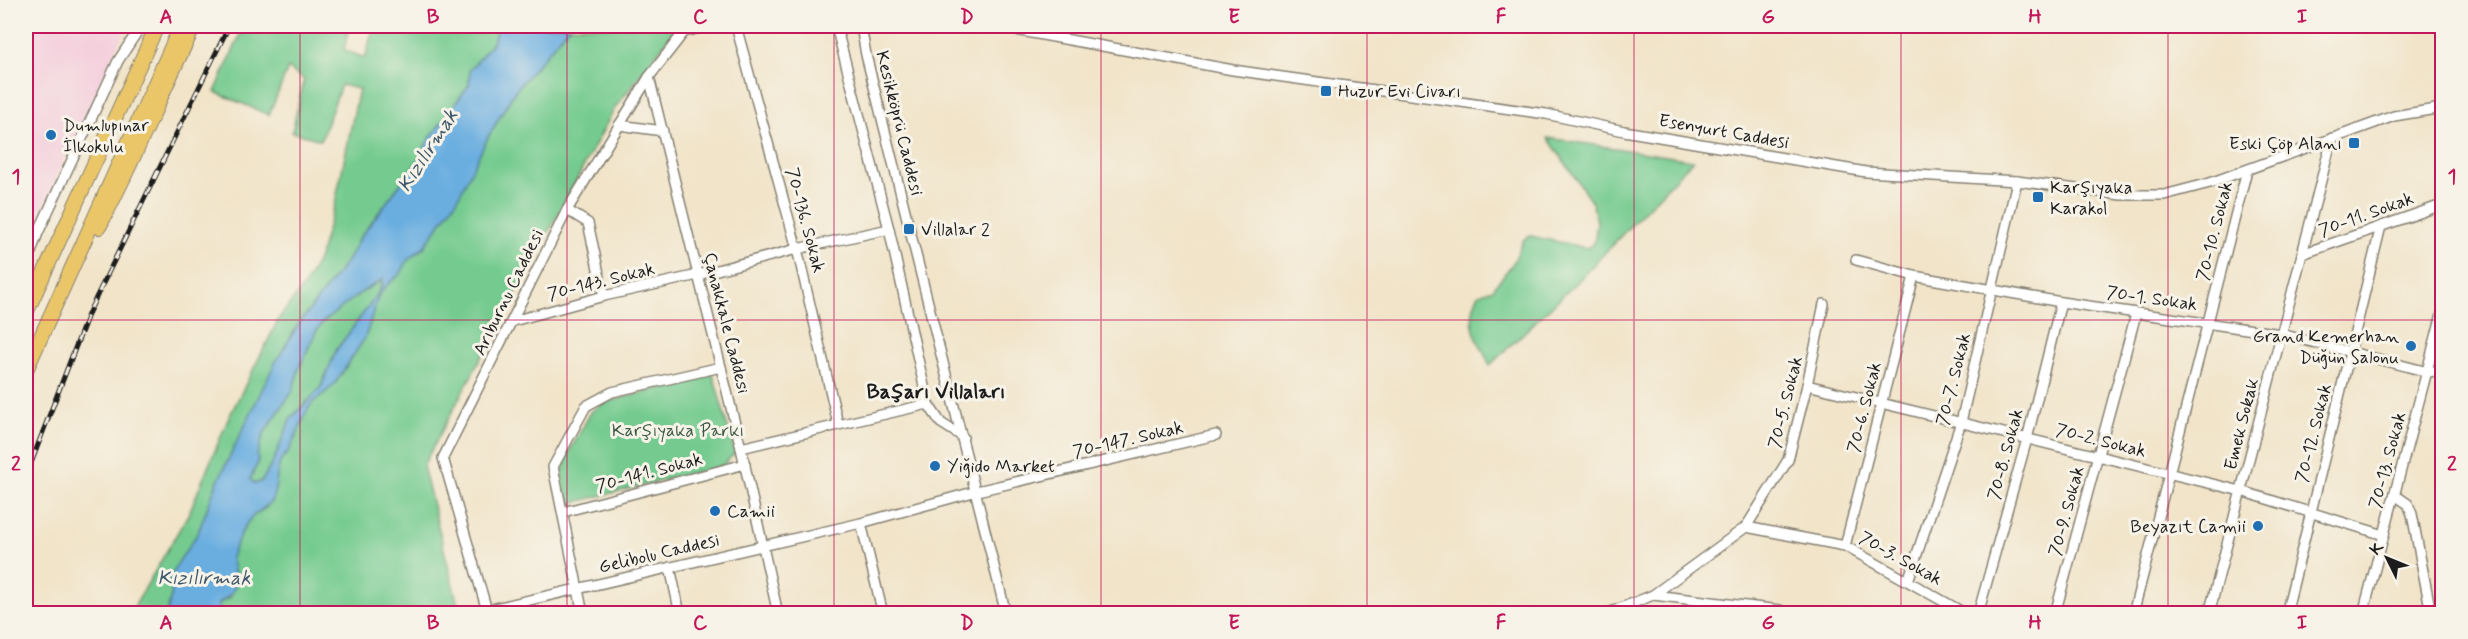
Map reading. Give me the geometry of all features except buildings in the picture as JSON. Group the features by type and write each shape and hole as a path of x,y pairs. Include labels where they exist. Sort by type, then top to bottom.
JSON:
{"highway":[{"path":"128,88 150,26"},
{"path":"26,313 157,26"},
{"path":"26,370 180,26"},
{"path":"62,288 130,169 158,100 194,26"}],"street":[{"path":"26,266 38,233 118,62 141,26"},
{"name":"Arıburnu Caddesi","path":"487,612 443,458 567,210 619,125 649,77 684,32 709,26"},
{"name":"70-136. Sokak","path":"736,26 797,249 838,424"},
{"name":"Kesikköprü Caddesi","path":"836,26 889,230 928,404"},
{"name":"Kesikköprü Caddesi","path":"861,26 866,55 1006,614"},
{"name":"Esenyurt Caddesi","path":"993,26 1233,70 1546,114 1624,131 1866,172 2018,181 2121,195 2164,195 2247,170 2394,116 2442,108"},
{"name":"Çanakkale Caddesi","path":"649,77 745,464 778,614"},
{"path":"619,125 663,131"},
{"name":"Emek Sokak","path":"2209,614 2332,138"},
{"name":"70-10. Sokak","path":"2133,614 2247,170"},
{"name":"70-7. Sokak","path":"1908,581 1961,422 2018,181"},
{"name":"70-11. Sokak","path":"2302,254 2442,205"},
{"path":"567,210 588,223 604,296"},
{"path":"889,230 908,218"},
{"name":"70-12. Sokak","path":"2286,614 2381,226"},
{"path":"889,230 911,233"},
{"name":"70-143. Sokak","path":"513,321 604,296 698,276 797,249 889,230"},
{"name":"70-1. Sokak","path":"1856,260 1914,276 2061,302 2281,334 2427,372 2442,370"},
{"name":"70-6. Sokak","path":"1845,546 1914,276"},
{"name":"70-8. Sokak","path":"1978,614 2027,439 2061,302"},
{"name":"70-5. Sokak","path":"1653,595 1746,527 1788,460 1824,304"},
{"name":"70-9. Sokak","path":"2055,614 2136,314"},
{"name":"70-13. Sokak","path":"2363,614 2442,314"},
{"path":"583,614 554,467 586,406 612,392 721,367"},
{"name":"70-2. Sokak","path":"1807,385 2241,491 2384,535"},
{"path":"741,448 928,404 941,423 963,437"},
{"name":"70-147. Sokak","path":"977,491 1216,435"},
{"name":"70-141. Sokak","path":"563,512 745,464"},
{"name":"Gelibolu Caddesi","path":"487,612 861,523 977,491"},
{"path":"2395,495 2408,504 2412,514 2431,613 2442,610"},
{"path":"861,523 883,614"},
{"name":"70-3. Sokak","path":"1746,527 1845,546 1966,614"},
{"path":"670,567 680,614"},
{"path":"1606,614 1653,595 1780,610 1788,614"}],"shaded area":[{"name":"Dumlupınar İlkokulu","path":"26,26 127,26 26,244"}],"green space":[{"path":"244,26 349,26 344,50 365,58 374,26 499,26 492,43 470,70 469,85 427,142 421,157 359,239 348,260 298,325 275,363 216,485 198,533 176,566 169,586 172,592 167,613 130,614 189,513 229,417 280,317 305,284 318,260 335,204 359,89 341,85 321,140 292,132 304,80 288,68 269,115 215,92"},
{"path":"570,26 678,26 615,108 423,466 460,613 224,614 219,610 219,603 231,597 236,578 231,557 250,519 269,504 280,462 288,453 308,409 334,385 365,338 378,297 386,286 401,273 408,260 424,247 515,91"},
{"path":"1548,138 1693,160 1577,282 1490,365 1474,331 1472,322 1475,304 1479,294 1493,289 1513,263 1524,239 1531,236 1587,248 1594,244 1597,222 1592,202"},
{"path":"383,279 377,295 337,349 320,389 291,418 273,462 262,481 255,484 250,480 258,463 257,455 264,433 292,392 299,368 316,331 323,322 360,293"},
{"name":"Karşıyaka Parkı","path":"713,374 735,453 722,466 572,503 565,496 562,477 566,458 591,412 603,403"}],"water":[{"name":"Kızılırmak","path":"499,26 570,26 515,91 489,135 457,200 424,247 408,260 401,273 386,286 378,297 365,338 334,385 308,409 288,453 281,461 272,500 250,519 237,542 231,557 236,584 231,594 219,603 219,610 224,613 167,613 172,592 169,586 170,579 198,533 216,485 275,363 298,325 348,260 359,239 421,157 427,142 469,85 470,70 492,43","holes":["383,279 382,286 337,349 320,389 291,418 273,462 262,481 255,484 250,479 258,463 257,455 264,433 292,392 299,368 316,331 323,322 360,293"]}],"railway":[{"path":"26,476 89,312 229,26"}],"place":[{"name":"Huzur Evi Civarı","path":"1326,91"},
{"name":"Dumlupınar İlkokulu","path":"51,135"},
{"name":"Eski Çöp Alanı","path":"2354,143"},
{"name":"Karşıyaka Karakol","path":"2038,197"},
{"name":"Villalar 2","path":"909,229"},
{"name":"Grand Kemerhan Düğün Salonu","path":"2411,346"},
{"name":"Yiğido Market","path":"935,466"},
{"name":"Camii","path":"715,511"},
{"name":"Beyazıt Camii","path":"2258,526"}],"district":[{"name":"Başarı Villaları","path":"936,391"}]}
